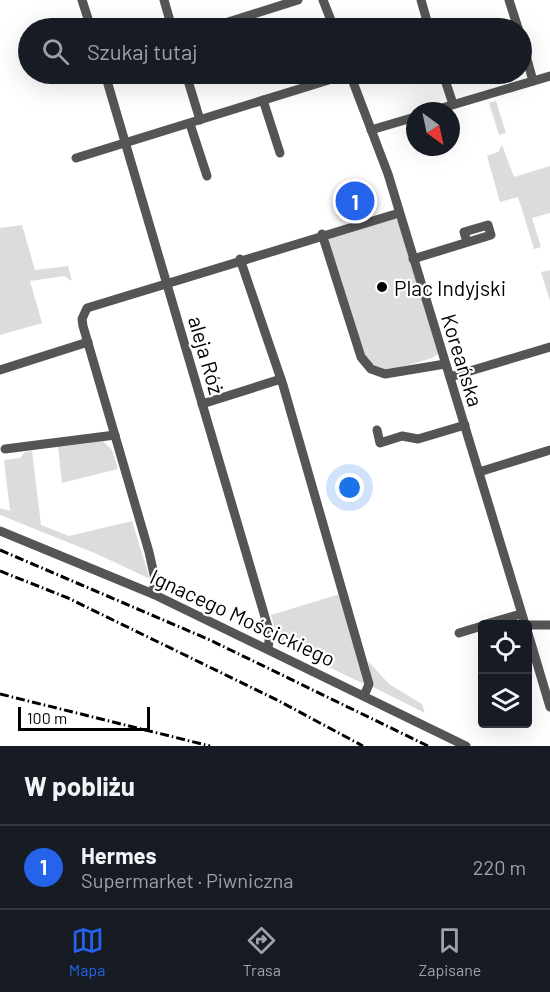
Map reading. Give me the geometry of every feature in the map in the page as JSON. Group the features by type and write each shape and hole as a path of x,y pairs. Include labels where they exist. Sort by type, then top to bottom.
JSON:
{"street":[{"path":"82,0 88,18"},
{"path":"164,0 169,18"},
{"path":"243,18 298,0"},
{"path":"323,0 330,18"},
{"path":"420,0 426,18"},
{"path":"509,0 515,18"},
{"path":"532,77 533,81 550,76"},
{"name":"aleja Róż","path":"108,84 270,634 268,648"},
{"path":"189,84 200,120"},
{"path":"76,158 316,84"},
{"name":"Koreańska","path":"353,84 399,213 524,620"},
{"path":"447,84 452,102"},
{"path":"460,102 523,84"},
{"path":"263,100 280,153"},
{"path":"371,130 406,120"},
{"path":"190,123 207,176"},
{"path":"153,594 155,579 149,552 83,326 83,314 94,304 322,234 399,213"},
{"path":"322,234 361,357 366,365 385,374 445,364"},
{"path":"412,259 467,242"},
{"path":"240,259 281,379 368,678 368,687 364,696"},
{"path":"0,370 88,342"},
{"path":"450,376 550,347"},
{"path":"202,404 281,379"},
{"path":"377,430 380,443 402,436 418,439 465,425"},
{"path":"5,449 115,435"},
{"path":"479,472 550,450"},
{"name":"Ignacego Mościckiego","path":"0,531 153,594 466,746"},
{"path":"501,620 521,614"},
{"path":"532,625 550,625"},
{"path":"459,633 478,627"},
{"path":"532,646 550,707"}],"shaded area":[{"path":"496,101 506,133 499,135 489,103"},
{"path":"502,145 514,177 550,166 550,213 532,218 541,247 534,249 518,197 500,202 487,156 498,152"},
{"name":"Plac Indyjski","path":"392,218 398,220 438,354 432,358 388,371 368,362 363,353 329,242 330,237"},
{"path":"22,225 35,270 68,266 72,281 64,276 30,281 42,323 0,335 0,228"},
{"path":"550,270 550,301 541,272"},
{"path":"103,441 112,450 118,469 62,483 58,447"},
{"path":"32,451 41,525 69,536 132,521 150,579 97,554 0,515 0,508 10,511 4,460 20,458 25,452"},
{"path":"340,594 364,684 279,643 271,615"},
{"path":"368,661 389,684 422,704 425,713 373,687"}],"railway":[{"path":"0,550 210,640 428,746"},
{"path":"0,571 68,598 279,701 363,746"},
{"path":"0,694 210,746"}],"place":[{"name":"Hermes","path":"355,201"},
{"name":"Plac Indyjski","path":"382,287"}]}
